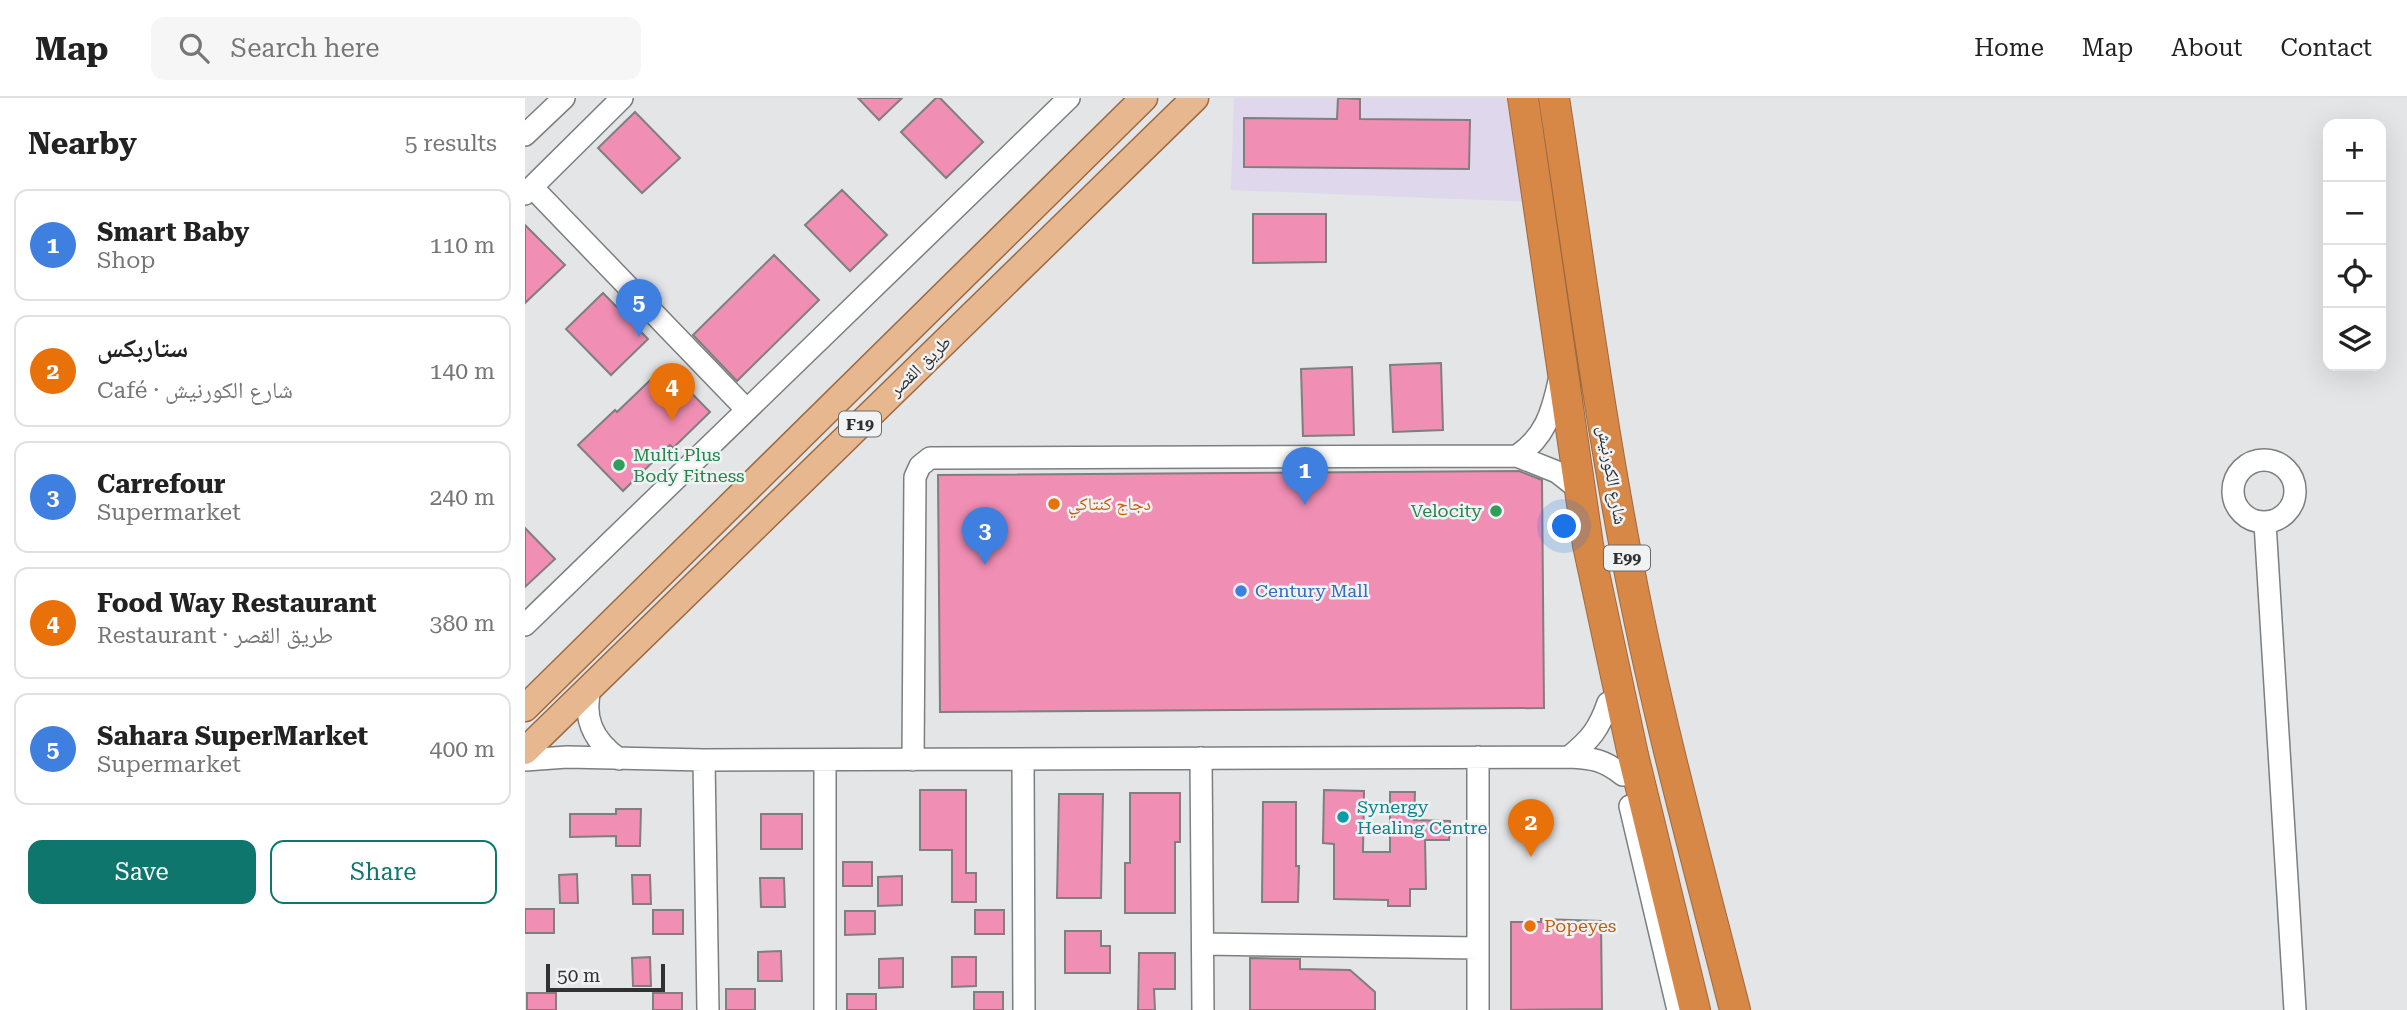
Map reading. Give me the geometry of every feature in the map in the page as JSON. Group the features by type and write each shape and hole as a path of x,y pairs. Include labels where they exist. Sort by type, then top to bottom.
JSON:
{"highway":[{"name":"شارع الكورنيش","path":"1523,98 1588,545 1633,755 1695,1010"},
{"name":"شارع الكورنيش","path":"1554,98 1602,421 1632,585 1678,789 1735,1010"}],"main road":[{"name":"طريق القصر","path":"525,708 1144,98"},
{"name":"طريق القصر","path":"525,751 1195,98"}],"street":[{"path":"525,135 564,98"},
{"path":"622,98 529,191 747,410"},
{"path":"525,625 1069,98"},
{"path":"1517,456 1533,443 1546,427 1562,369"},
{"path":"913,760 915,477 920,466 930,458 1457,464 1517,456 1551,468 1580,490"},
{"path":"2265,523 2295,1010"},
{"path":"1588,545 1608,703 1678,1010"},
{"path":"591,685 587,705 590,726 599,743 619,759"},
{"path":"1569,757 1600,727 1608,703"},
{"path":"525,760 567,757 913,760 1569,757 1591,758 1608,764 1623,775"},
{"path":"1478,757 1478,1010"},
{"path":"1201,758 1203,1010"},
{"path":"1023,759 1024,1010"},
{"path":"704,760 708,1010"},
{"path":"825,760 825,1010"},
{"path":"1203,944 1478,948"}],"shaded area":[{"path":"1234,98 1514,98 1531,202 1231,190"}],"building":[{"path":"858,98 902,98 879,120"},
{"path":"936,98 940,98 983,142 946,178 901,132"},
{"path":"1338,98 1360,99 1360,119 1470,120 1469,169 1244,167 1244,118 1337,119"},
{"path":"635,112 680,158 642,193 598,148"},
{"path":"842,190 887,235 850,271 805,225"},
{"path":"1253,214 1326,214 1326,262 1253,263"},
{"path":"525,225 565,265 525,303"},
{"path":"774,255 819,300 737,381 693,335"},
{"path":"603,293 648,339 611,375 566,329"},
{"path":"1441,363 1443,430 1393,432 1390,365"},
{"path":"665,366 710,412 673,448 670,445 623,491 578,445"},
{"path":"1352,367 1354,435 1303,436 1301,369"},
{"name":"Century Mall","path":"1519,471 1542,480 1544,708 940,712 938,475"},
{"path":"525,528 555,559 525,587"},
{"path":"920,790 966,790 966,873 976,873 976,902 952,902 952,850 920,850"},
{"path":"1324,790 1364,791 1363,852 1390,852 1390,792 1415,792 1414,820 1450,821 1449,840 1425,840 1426,889 1410,889 1410,906 1388,906 1388,900 1334,899 1334,844 1323,843"},
{"path":"1130,793 1180,793 1180,842 1175,842 1175,913 1125,913 1125,863 1130,863"},
{"path":"1059,794 1103,794 1101,898 1057,898"},
{"path":"1263,802 1296,802 1298,902 1262,902"},
{"path":"616,809 641,809 640,846 616,846 616,836 570,837 570,814 616,814"},
{"path":"761,814 802,814 802,849 761,849"},
{"path":"843,862 872,862 872,886 843,886"},
{"path":"577,874 578,903 560,903 559,875"},
{"path":"632,875 650,875 651,904 633,904"},
{"path":"902,876 902,905 878,906 878,877"},
{"path":"760,878 784,878 785,907 761,907"},
{"path":"525,909 554,909 554,933 525,933"},
{"path":"653,910 683,910 683,934 653,934"},
{"path":"975,910 1004,910 1004,934 975,934"},
{"path":"845,911 875,911 875,934 845,935"},
{"path":"1541,919 1601,921 1602,1009 1511,1010 1511,922 1541,922"},
{"path":"1065,931 1101,931 1101,946 1110,946 1110,973 1065,973"},
{"path":"781,951 782,981 758,981 758,952"},
{"path":"1139,953 1175,953 1175,989 1154,989 1155,1010 1138,1010"},
{"path":"650,957 651,986 633,986 632,958"},
{"path":"952,957 976,957 976,986 952,987"},
{"path":"903,958 903,987 879,988 879,959"},
{"path":"1250,958 1300,959 1300,969 1350,970 1375,992 1375,1010 1250,1010"},
{"path":"726,989 755,989 755,1010 726,1010"},
{"path":"974,992 1003,992 1003,1010 974,1010"},
{"path":"527,993 556,993 556,1010 527,1010"},
{"path":"653,993 682,993 682,1010 653,1010"},
{"path":"847,994 876,994 876,1010 847,1010"}],"place":[{"name":"Sahara SuperMarket","path":"639,337"},
{"name":"Food Way Restaurant","path":"672,421"},
{"name":"Multi Plus Body Fitness","path":"619,465"},
{"name":"دجاج كنتاكي","path":"1054,504"},
{"name":"Smart Baby","path":"1305,505"},
{"name":"Velocity","path":"1496,511"},
{"name":"Carrefour","path":"985,565"},
{"name":"Century Mall","path":"1241,591"},
{"name":"Synergy Healing Centre","path":"1343,817"},
{"name":"ستاربكس","path":"1531,857"},
{"name":"Popeyes","path":"1530,926"}]}
